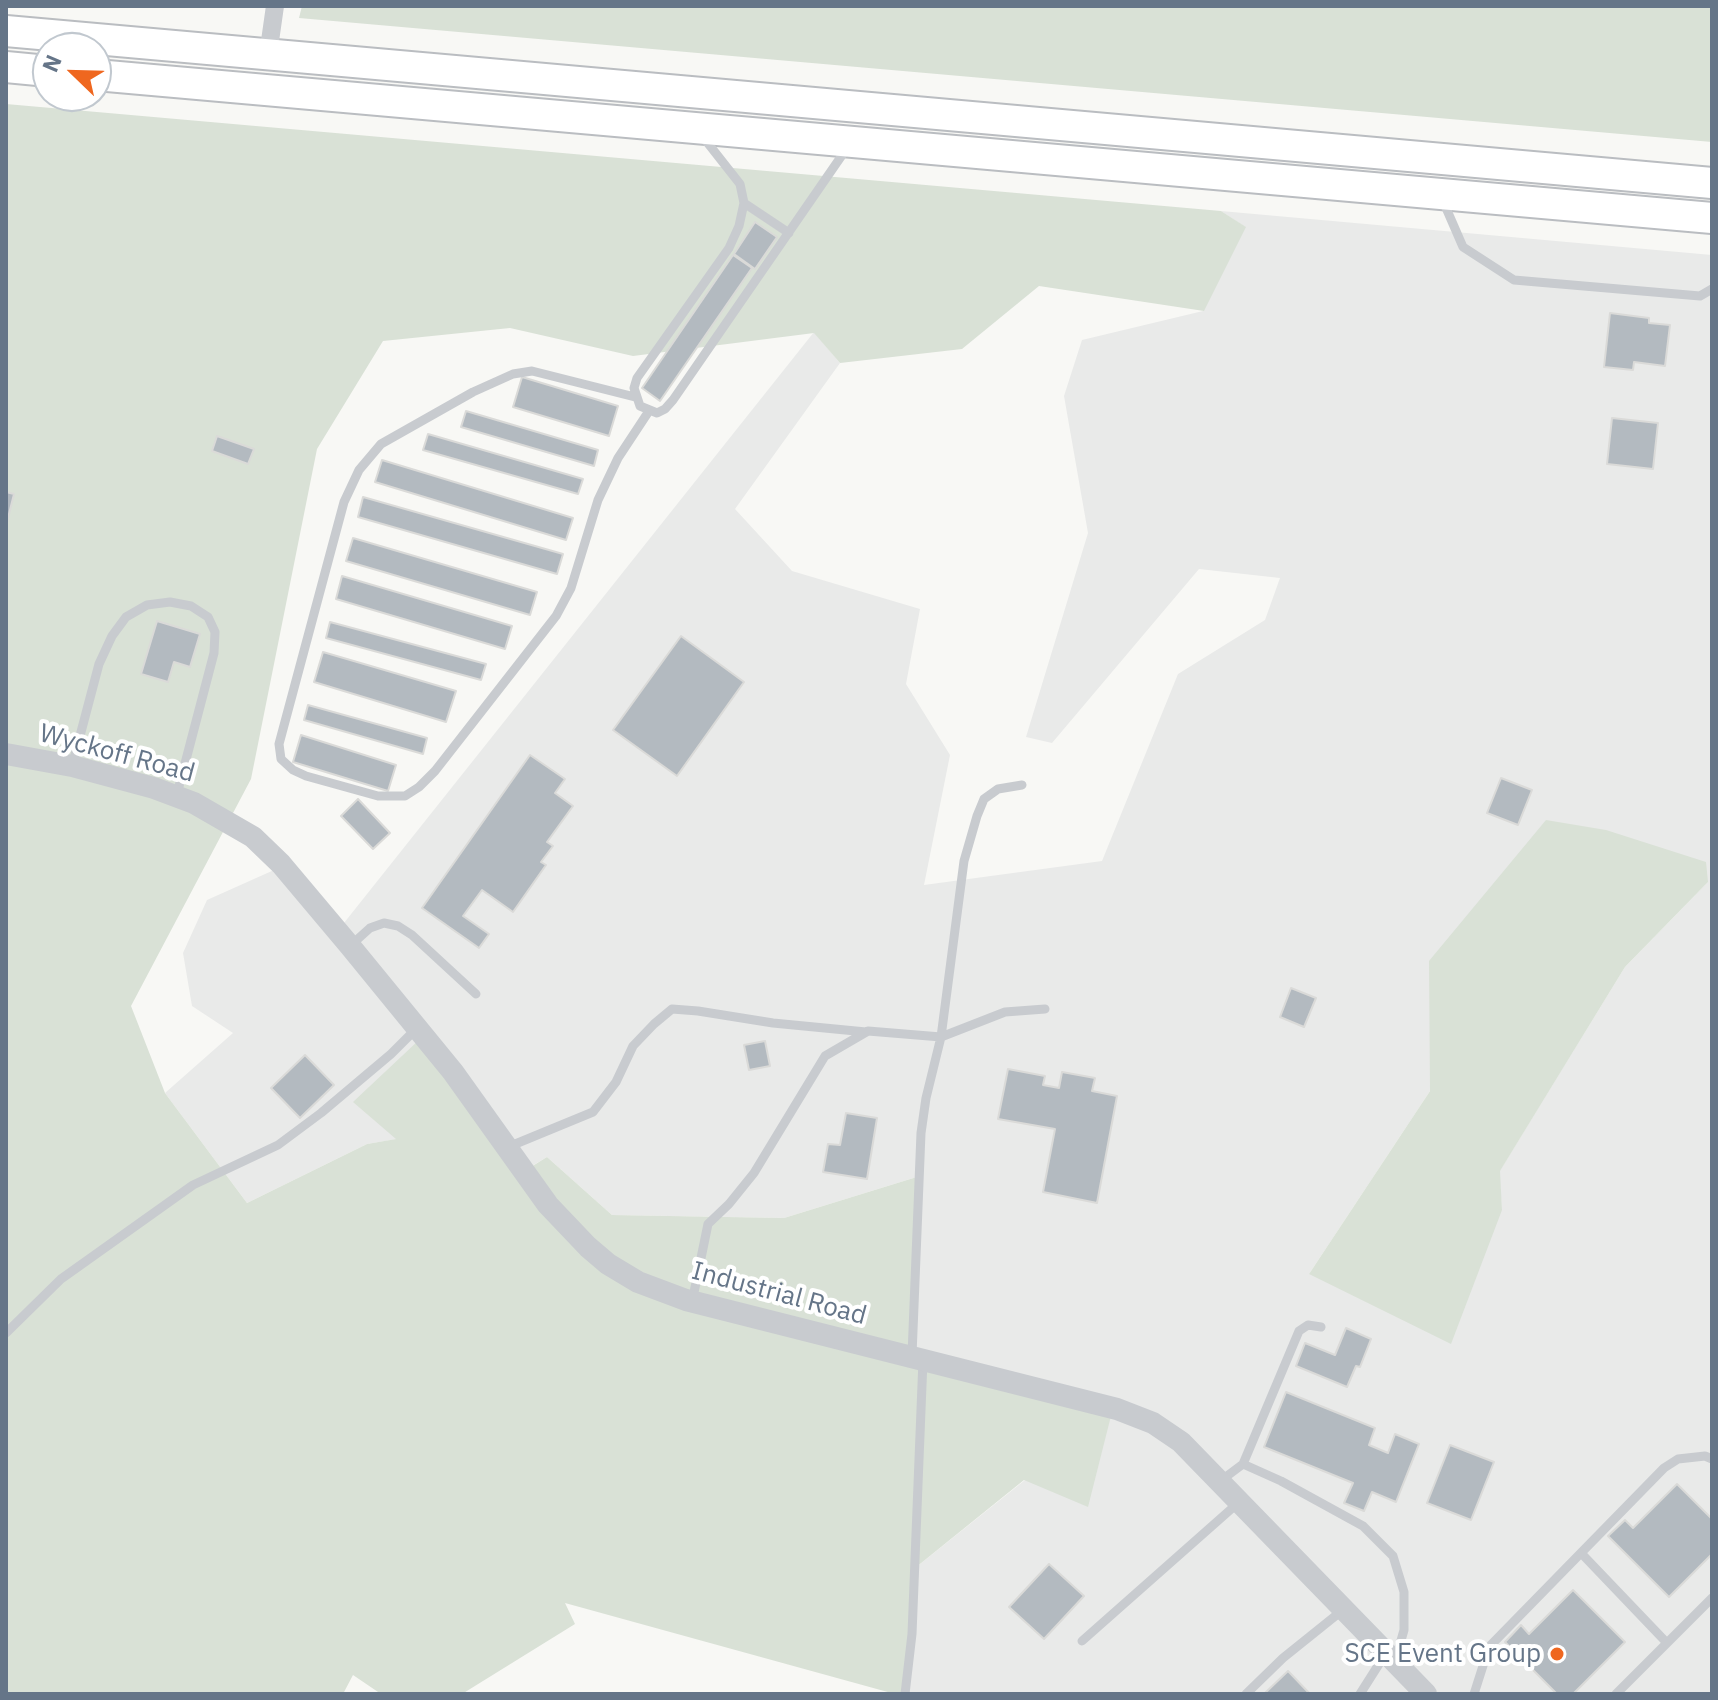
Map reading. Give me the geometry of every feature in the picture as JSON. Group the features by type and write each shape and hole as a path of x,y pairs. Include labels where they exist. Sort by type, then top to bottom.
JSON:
{"highway":[{"path":"6,31 1712,183"},
{"path":"6,67 32,69"},
{"path":"112,76 1712,218"}],"street":[{"path":"268,55 275,6"},
{"name":"Wyckoff Road","path":"6,754 72,766 177,796 211,812"},
{"name":"Industrial Road","path":"211,812 253,837 281,864 417,1028 548,1205 608,1264 638,1282 692,1302 1137,1416 1171,1435 1426,1694"}],"lane":[{"path":"696,128 740,184 744,203 739,226 729,248 637,378 634,388 640,406 657,413 673,400 851,142"},
{"path":"1440,194 1463,247 1514,280 1700,296 1712,289"},
{"path":"744,203 789,233"},
{"path":"635,397 532,371 513,374 473,392 381,444 359,470 344,502 279,744 281,759 293,770 378,796 405,796 419,787 435,771 556,616 571,588 598,500 618,458 649,411"},
{"path":"72,766 99,664 112,636 126,617 147,605 170,602 191,606 208,617 215,632 214,653 177,796"},
{"path":"905,1694 912,1634 921,1133 941,1037 964,861 977,816 984,799 998,789 1022,785"},
{"path":"350,946 370,928 384,923 398,926 412,935 476,994"},
{"path":"508,1147 593,1112 616,1082 633,1046 672,1009 773,1023 941,1037 1005,1012 1045,1009"},
{"path":"6,1333 61,1279 193,1185 278,1145 321,1113 417,1028"},
{"path":"692,1302 708,1224 754,1173 825,1056 866,1032"},
{"path":"1219,1482 1243,1464 1299,1331 1308,1325 1321,1327"},
{"path":"1474,1694 1489,1647 1664,1468 1678,1459 1705,1456 1712,1459"},
{"path":"1243,1464 1363,1526 1393,1556 1404,1592 1404,1630 1390,1657 1360,1694"},
{"path":"1082,1641 1239,1502"},
{"path":"1581,1553 1667,1643"},
{"path":"1616,1694 1712,1598"},
{"path":"1246,1694 1283,1658 1344,1609"}],"shaded area":[{"path":"302,6 1712,6 1712,142 299,18"},
{"path":"6,104 32,106 32,112 97,112 1221,211 1246,227 1204,311 1039,286 962,349 840,363 814,333 633,356 510,328 383,341 317,449 251,779 131,1006 165,1093 247,1203 367,1144 396,1139 353,1102 419,1040 518,1175 547,1157 612,1215 784,1218 920,1176 910,1356 1113,1408 1088,1507 1024,1480 915,1568 906,1694 895,1694 565,1603 575,1624 462,1694 381,1694 353,1675 343,1694 6,1694"},
{"path":"1221,211 1712,255 1712,1694 906,1694 915,1568 1025,1480 910,1357 920,1176 784,1218 612,1215 547,1157 517,1175 397,1139 367,1144 247,1203 165,1093 233,1033 192,1006 183,953 207,900 283,866 336,933 814,332 840,363 735,509 792,571 920,609 906,684 950,755 924,885 1102,861 1178,674 1265,620 1280,578 1199,569 1052,743 1026,737 1088,533 1064,396 1082,340 1203,311 1245,227","holes":["1708,882 1625,967 1499,1172 1502,1210 1309,1274 1430,1091"]},
{"path":"1546,820 1606,830 1706,862 1708,882 1625,967 1500,1171 1502,1210 1451,1344 1309,1274 1430,1091 1429,961"}],"building":[{"path":"755,222 777,237 755,269 734,254"},
{"path":"733,255 752,268 660,401 642,388"},
{"path":"1610,313 1649,318 1649,323 1670,325 1665,366 1634,362 1633,370 1604,367"},
{"path":"522,377 618,406 609,436 513,407"},
{"path":"466,411 598,450 594,466 461,427"},
{"path":"1612,418 1658,423 1653,469 1607,464"},
{"path":"428,434 583,479 578,494 423,450"},
{"path":"217,436 254,449 248,464 212,451"},
{"path":"382,460 573,518 566,540 375,482"},
{"path":"6,492 14,494 6,526"},
{"path":"363,497 563,554 557,574 358,517"},
{"path":"353,538 537,592 530,615 346,561"},
{"path":"342,576 512,626 505,649 336,599"},
{"path":"157,621 200,634 190,667 174,662 168,682 141,674"},
{"path":"330,622 486,664 481,680 326,638"},
{"path":"681,636 744,682 677,776 613,730"},
{"path":"323,652 456,691 446,722 314,682"},
{"path":"308,705 427,738 423,754 304,720"},
{"path":"301,735 396,765 388,791 293,762"},
{"path":"530,755 565,779 555,793 573,806 547,842 553,846 541,862 546,865 513,912 482,890 463,916 489,934 479,948 422,908"},
{"path":"1501,778 1532,790 1518,825 1487,813"},
{"path":"358,799 390,833 373,849 341,816"},
{"path":"1291,988 1316,998 1304,1027 1280,1017"},
{"path":"765,1041 770,1066 749,1070 744,1045"},
{"path":"305,1055 334,1085 300,1118 271,1088"},
{"path":"1008,1069 1045,1076 1043,1085 1059,1088 1062,1072 1095,1078 1092,1091 1117,1096 1097,1203 1043,1192 1055,1129 998,1119"},
{"path":"846,1113 877,1118 867,1179 823,1172 828,1144 840,1145"},
{"path":"1346,1328 1371,1339 1360,1367 1356,1366 1347,1387 1296,1366 1305,1343 1335,1355"},
{"path":"1286,1392 1375,1428 1369,1445 1388,1453 1395,1434 1419,1444 1396,1502 1372,1492 1364,1511 1344,1503 1353,1483 1264,1447"},
{"path":"1450,1445 1494,1462 1471,1520 1427,1503"},
{"path":"1677,1484 1712,1519 1712,1554 1669,1597 1608,1536 1625,1520 1633,1528"},
{"path":"1049,1564 1084,1596 1044,1639 1009,1607"},
{"path":"1573,1590 1625,1642 1573,1694 1557,1694 1505,1642 1521,1625 1529,1634"},
{"path":"1288,1671 1310,1694 1264,1694"}],"place":[{"name":"SCE Event Group","path":"1557,1654"}]}
